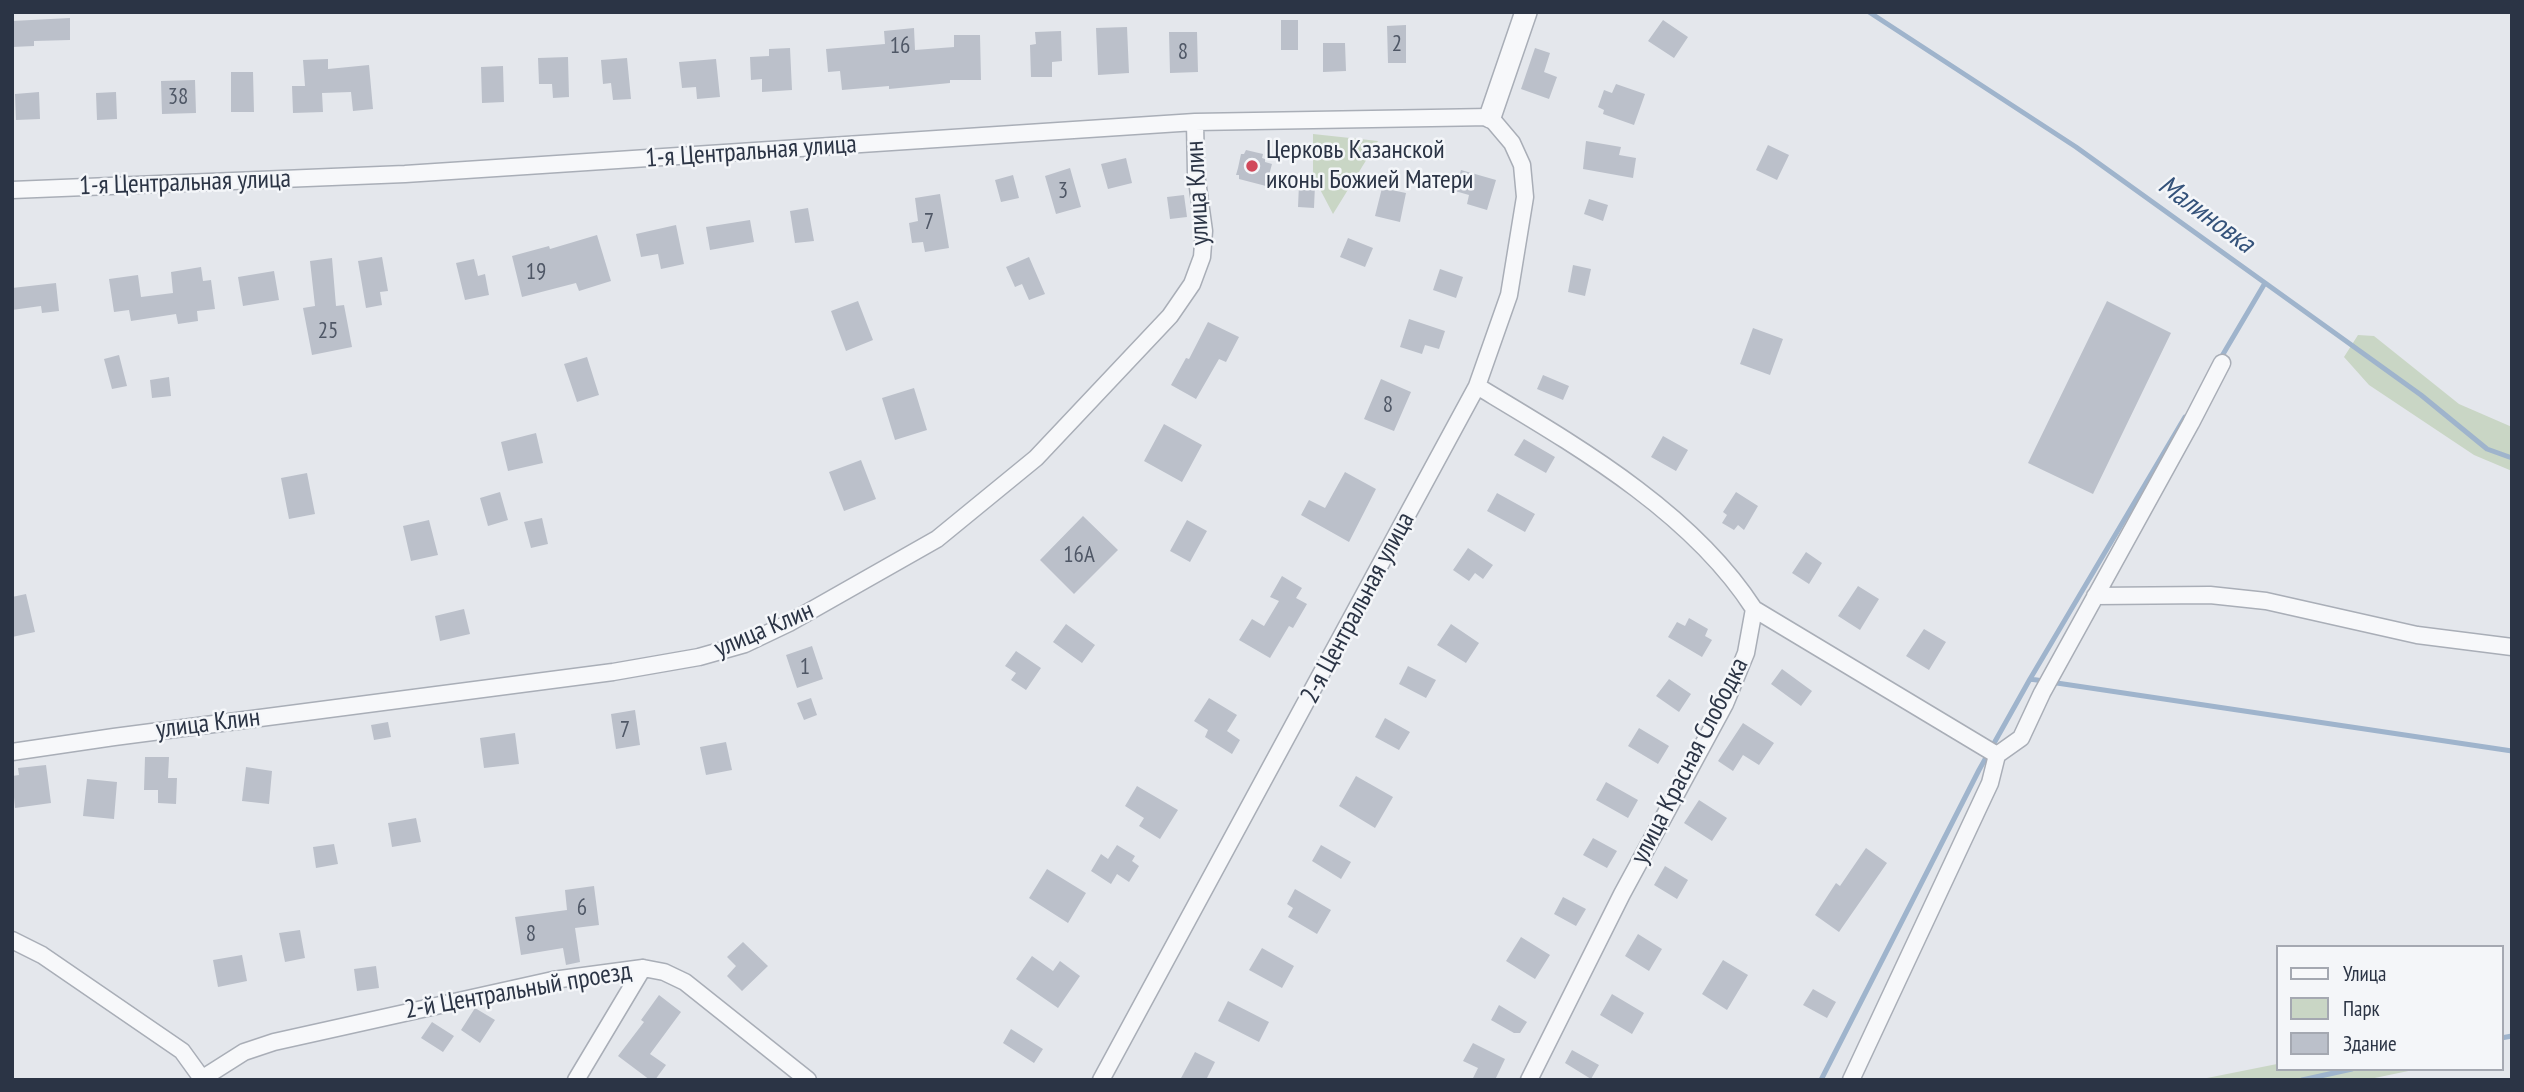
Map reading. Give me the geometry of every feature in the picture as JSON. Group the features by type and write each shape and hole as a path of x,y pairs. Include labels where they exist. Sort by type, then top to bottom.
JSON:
{"street":[{"path":"1490,117 1526,12"},
{"name":"1-я Центральная улица","path":"12,190 405,174 1195,122 1490,117"},
{"name":"2-я Центральная улица","path":"1101,1080 1477,386 1509,295 1525,197 1522,165 1512,143 1490,117"},
{"name":"улица Клин","path":"12,752 613,672 699,657 745,644 789,623 937,539 1036,458 1170,316 1192,284 1202,257 1204,231 1196,173 1195,122"},
{"path":"1851,1080 1990,783 1997,755 2021,738 2042,693 2222,363"},
{"path":"1477,386 1579,447 1657,506 1710,550 1736,580 1754,609 1997,755"},
{"path":"2095,596 2210,595 2255,600 2417,635 2512,646"},
{"name":"улица Красная Слободка","path":"1529,1080 1622,894 1725,704 1746,653 1754,609"},
{"path":"13,944 42,955 182,1051 203,1079"},
{"path":"576,1080 643,968"},
{"name":"2-й Центральный проезд","path":"203,1079 244,1052 274,1042 553,980 643,968 664,972 685,982 808,1080"}],"green space":[{"path":"1313,134 1378,141 1333,214 1313,176"},
{"path":"2358,335 2374,336 2459,404 2512,427 2512,471 2474,455 2369,385 2344,357"},
{"path":"2276,1064 2276,1071 2408,1071 2365,1080 2197,1080"}],"building":[{"path":"70,18 70,40 34,41 34,46 12,47 12,21"},
{"path":"1281,20 1298,20 1298,50 1281,50"},
{"path":"1663,20 1688,37 1674,58 1648,41"},
{"path":"1406,25 1406,63 1388,63 1387,26"},
{"path":"1127,27 1129,73 1098,75 1096,28"},
{"path":"914,28 915,50 954,47 954,35 980,35 981,80 950,80 950,83 889,89 889,86 842,90 840,71 828,72 826,49 885,44 884,31"},
{"path":"1061,31 1062,61 1052,62 1052,77 1031,77 1030,45 1036,44 1035,32"},
{"path":"1169,32 1197,32 1198,72 1170,73"},
{"path":"1323,43 1345,43 1346,71 1323,72"},
{"path":"790,48 792,90 762,92 762,79 751,80 750,57 769,56 769,49"},
{"path":"1535,48 1550,53 1544,72 1557,77 1549,99 1521,89"},
{"path":"568,57 569,97 553,98 552,84 539,84 538,58"},
{"path":"627,58 631,99 613,100 611,83 603,84 601,60"},
{"path":"328,59 328,69 369,65 373,109 353,111 351,92 322,93 323,112 293,113 292,86 305,86 303,60"},
{"path":"716,59 720,97 697,99 696,87 682,88 679,62"},
{"path":"503,66 504,102 482,103 481,67"},
{"path":"231,72 253,72 254,112 231,112"},
{"path":"195,80 196,113 162,114 161,81"},
{"path":"1616,84 1645,94 1634,125 1603,114 1604,110 1598,107 1604,90 1612,93"},
{"path":"39,92 40,119 16,120 15,94"},
{"path":"116,92 117,119 97,120 96,93"},
{"path":"1586,141 1621,147 1619,155 1636,158 1633,178 1583,169"},
{"path":"1768,145 1789,155 1777,180 1756,170"},
{"name":"Церковь Казанской иконы Божией Матери","path":"1246,150 1263,154 1265,162 1272,164 1266,186 1239,179 1239,175 1236,175 1241,154"},
{"path":"1126,158 1132,183 1108,189 1101,164"},
{"path":"1070,168 1081,207 1056,214 1045,176"},
{"path":"1461,170 1496,180 1487,210 1467,204 1469,195 1455,191"},
{"path":"1013,175 1019,198 1001,202 995,180"},
{"path":"1299,184 1315,185 1314,208 1298,207"},
{"path":"1382,188 1406,193 1400,222 1375,216"},
{"path":"940,194 949,248 925,252 923,242 912,243 909,223 918,221 915,198"},
{"path":"1184,195 1187,217 1170,219 1167,197"},
{"path":"1589,199 1608,205 1603,221 1584,214"},
{"path":"808,208 814,241 795,243 790,211"},
{"path":"750,220 754,242 710,250 706,227"},
{"path":"676,225 684,264 661,269 658,254 641,257 636,234"},
{"path":"597,235 611,281 579,291 576,283 522,297 512,256 549,246 550,249"},
{"path":"1348,238 1373,248 1365,267 1340,257"},
{"path":"382,257 388,291 380,292 382,305 366,308 358,261"},
{"path":"1029,257 1045,294 1029,300 1022,284 1015,287 1006,267"},
{"path":"332,258 336,306 344,305 352,347 312,355 303,308 315,306 310,261"},
{"path":"474,259 478,276 485,274 489,295 465,300 456,263"},
{"path":"1573,265 1591,269 1585,296 1568,292"},
{"path":"201,267 203,281 211,280 215,309 197,311 198,321 178,324 176,314 131,321 129,310 114,312 109,279 138,275 141,297 173,293 171,272"},
{"path":"1440,269 1463,277 1456,298 1433,290"},
{"path":"274,271 279,300 243,306 238,277"},
{"path":"56,283 59,311 42,313 41,306 12,310 12,288"},
{"path":"858,301 873,340 846,351 831,311"},
{"path":"2107,301 2171,333 2093,494 2028,463"},
{"path":"1409,319 1445,331 1439,349 1425,345 1422,354 1400,347"},
{"path":"1208,322 1239,337 1226,362 1219,359 1196,399 1171,385 1186,358 1189,359"},
{"path":"1753,328 1783,339 1770,375 1740,364"},
{"path":"119,355 127,386 112,389 104,359"},
{"path":"587,357 599,395 577,402 564,364"},
{"path":"1543,375 1569,386 1563,400 1537,389"},
{"path":"169,377 171,396 152,398 150,380"},
{"path":"1381,379 1411,392 1394,431 1364,419"},
{"path":"914,388 927,430 895,440 882,398"},
{"path":"1164,424 1202,445 1182,482 1144,461"},
{"path":"536,433 543,463 508,471 501,442"},
{"path":"1663,436 1688,450 1676,471 1651,457"},
{"path":"1524,439 1555,457 1546,473 1514,455"},
{"path":"861,460 876,499 844,511 829,472"},
{"path":"1345,472 1376,489 1349,542 1301,515 1309,500 1325,508"},
{"path":"307,473 315,514 289,519 281,478"},
{"path":"500,492 508,520 488,526 480,498"},
{"path":"1736,492 1758,506 1744,530 1738,525 1734,530 1722,523 1727,515 1723,512"},
{"path":"1497,493 1535,514 1525,532 1487,511"},
{"path":"1083,516 1118,550 1074,594 1040,560"},
{"path":"542,518 548,544 531,548 524,522"},
{"path":"429,520 438,555 411,561 403,526"},
{"path":"1187,520 1207,531 1190,562 1170,551"},
{"path":"1468,548 1493,565 1483,579 1475,573 1469,581 1453,570"},
{"path":"1806,552 1822,563 1809,584 1792,573"},
{"path":"1282,576 1302,588 1296,598 1307,604 1293,628 1289,626 1270,658 1239,640 1252,619 1264,626 1279,601 1270,597"},
{"path":"1858,586 1879,599 1860,630 1838,616"},
{"path":"26,594 35,632 12,637 12,597"},
{"path":"464,609 470,634 440,641 435,616"},
{"path":"1689,618 1708,629 1705,636 1712,640 1702,657 1668,637 1677,622 1685,626"},
{"path":"1066,624 1095,645 1082,663 1053,642"},
{"path":"1451,624 1479,643 1466,663 1437,645"},
{"path":"1924,629 1946,642 1929,670 1906,656"},
{"path":"812,646 823,679 797,688 786,655"},
{"path":"1016,651 1041,668 1026,690 1011,680 1016,673 1005,666"},
{"path":"1408,666 1436,680 1426,698 1399,684"},
{"path":"1782,669 1812,691 1801,706 1771,684"},
{"path":"1669,679 1691,694 1679,712 1656,696"},
{"path":"811,698 817,715 804,720 797,703"},
{"path":"1209,698 1237,715 1227,731 1240,740 1232,754 1205,737 1208,730 1194,721"},
{"path":"635,710 640,745 616,749 611,714"},
{"path":"1385,718 1410,732 1399,750 1375,737"},
{"path":"388,722 391,737 374,740 371,725"},
{"path":"1743,723 1774,743 1759,765 1743,755 1733,771 1718,761"},
{"path":"1639,728 1669,746 1658,764 1628,746"},
{"path":"515,733 519,764 484,768 480,738"},
{"path":"726,742 732,770 706,775 700,747"},
{"path":"145,757 169,757 168,778 177,778 176,804 158,803 158,790 144,790"},
{"path":"46,765 51,803 15,808 12,776 19,775 18,768"},
{"path":"246,767 272,771 269,804 242,801"},
{"path":"1356,776 1393,797 1375,828 1339,806"},
{"path":"87,779 117,782 114,819 83,816"},
{"path":"1606,782 1638,800 1628,818 1596,800"},
{"path":"1137,786 1178,810 1160,839 1139,826 1144,818 1125,806"},
{"path":"1699,800 1727,818 1712,841 1684,823"},
{"path":"416,818 421,842 392,847 388,823"},
{"path":"1593,838 1617,851 1607,868 1583,855"},
{"path":"334,844 338,864 316,868 313,847"},
{"path":"1117,845 1135,856 1132,861 1139,866 1129,882 1117,874 1111,884 1091,871 1101,854 1108,859"},
{"path":"1321,845 1351,862 1341,879 1312,861"},
{"path":"1866,848 1887,863 1839,932 1815,915 1836,883 1840,886"},
{"path":"1665,866 1688,880 1677,899 1654,885"},
{"path":"1047,869 1086,893 1068,923 1029,898"},
{"path":"594,886 599,925 575,928 580,962 566,965 563,948 521,955 515,917 567,910 565,890"},
{"path":"1295,889 1331,910 1317,934 1288,917 1293,908 1287,904"},
{"path":"1563,897 1586,909 1576,926 1554,914"},
{"path":"300,930 305,958 285,962 279,933"},
{"path":"1638,934 1662,949 1649,971 1625,956"},
{"path":"1521,937 1550,955 1535,979 1506,961"},
{"path":"743,942 768,966 742,991 727,976 736,966 727,957"},
{"path":"1262,948 1294,966 1282,988 1249,970"},
{"path":"242,955 247,981 218,987 213,960"},
{"path":"1032,956 1053,971 1060,961 1080,976 1058,1008 1016,979"},
{"path":"1723,960 1748,975 1727,1010 1702,994"},
{"path":"376,966 379,988 357,991 354,969"},
{"path":"1813,989 1836,1002 1827,1018 1803,1005"},
{"path":"1612,994 1644,1013 1632,1034 1600,1015"},
{"path":"659,995 681,1012 650,1054 666,1065 655,1080 650,1080 618,1056 644,1022 641,1020"},
{"path":"1228,1001 1269,1022 1259,1042 1218,1021"},
{"path":"1499,1005 1527,1022 1520,1033 1514,1033 1491,1020"},
{"path":"475,1008 495,1020 480,1043 461,1030"},
{"path":"432,1022 454,1036 443,1052 421,1038"},
{"path":"1011,1029 1043,1049 1034,1063 1003,1043"},
{"path":"1473,1043 1505,1059 1495,1080 1472,1080 1478,1068 1463,1061"},
{"path":"1572,1050 1599,1065 1591,1079 1565,1063"},
{"path":"1195,1052 1215,1062 1206,1080 1180,1080"}],"waterway":[{"name":"Малиновка","path":"1869,12 2076,147 2421,395 2487,449 2512,458"},
{"path":"2219,361 2265,283"},
{"path":"1821,1080 1979,770 2185,417"},
{"path":"2030,679 2512,751"},
{"path":"2503,1038 2512,1036"},
{"path":"2302,1080 2343,1071"}],"place":[{"name":"Церковь Казанской иконы Божией Матери","path":"1252,166"}]}
